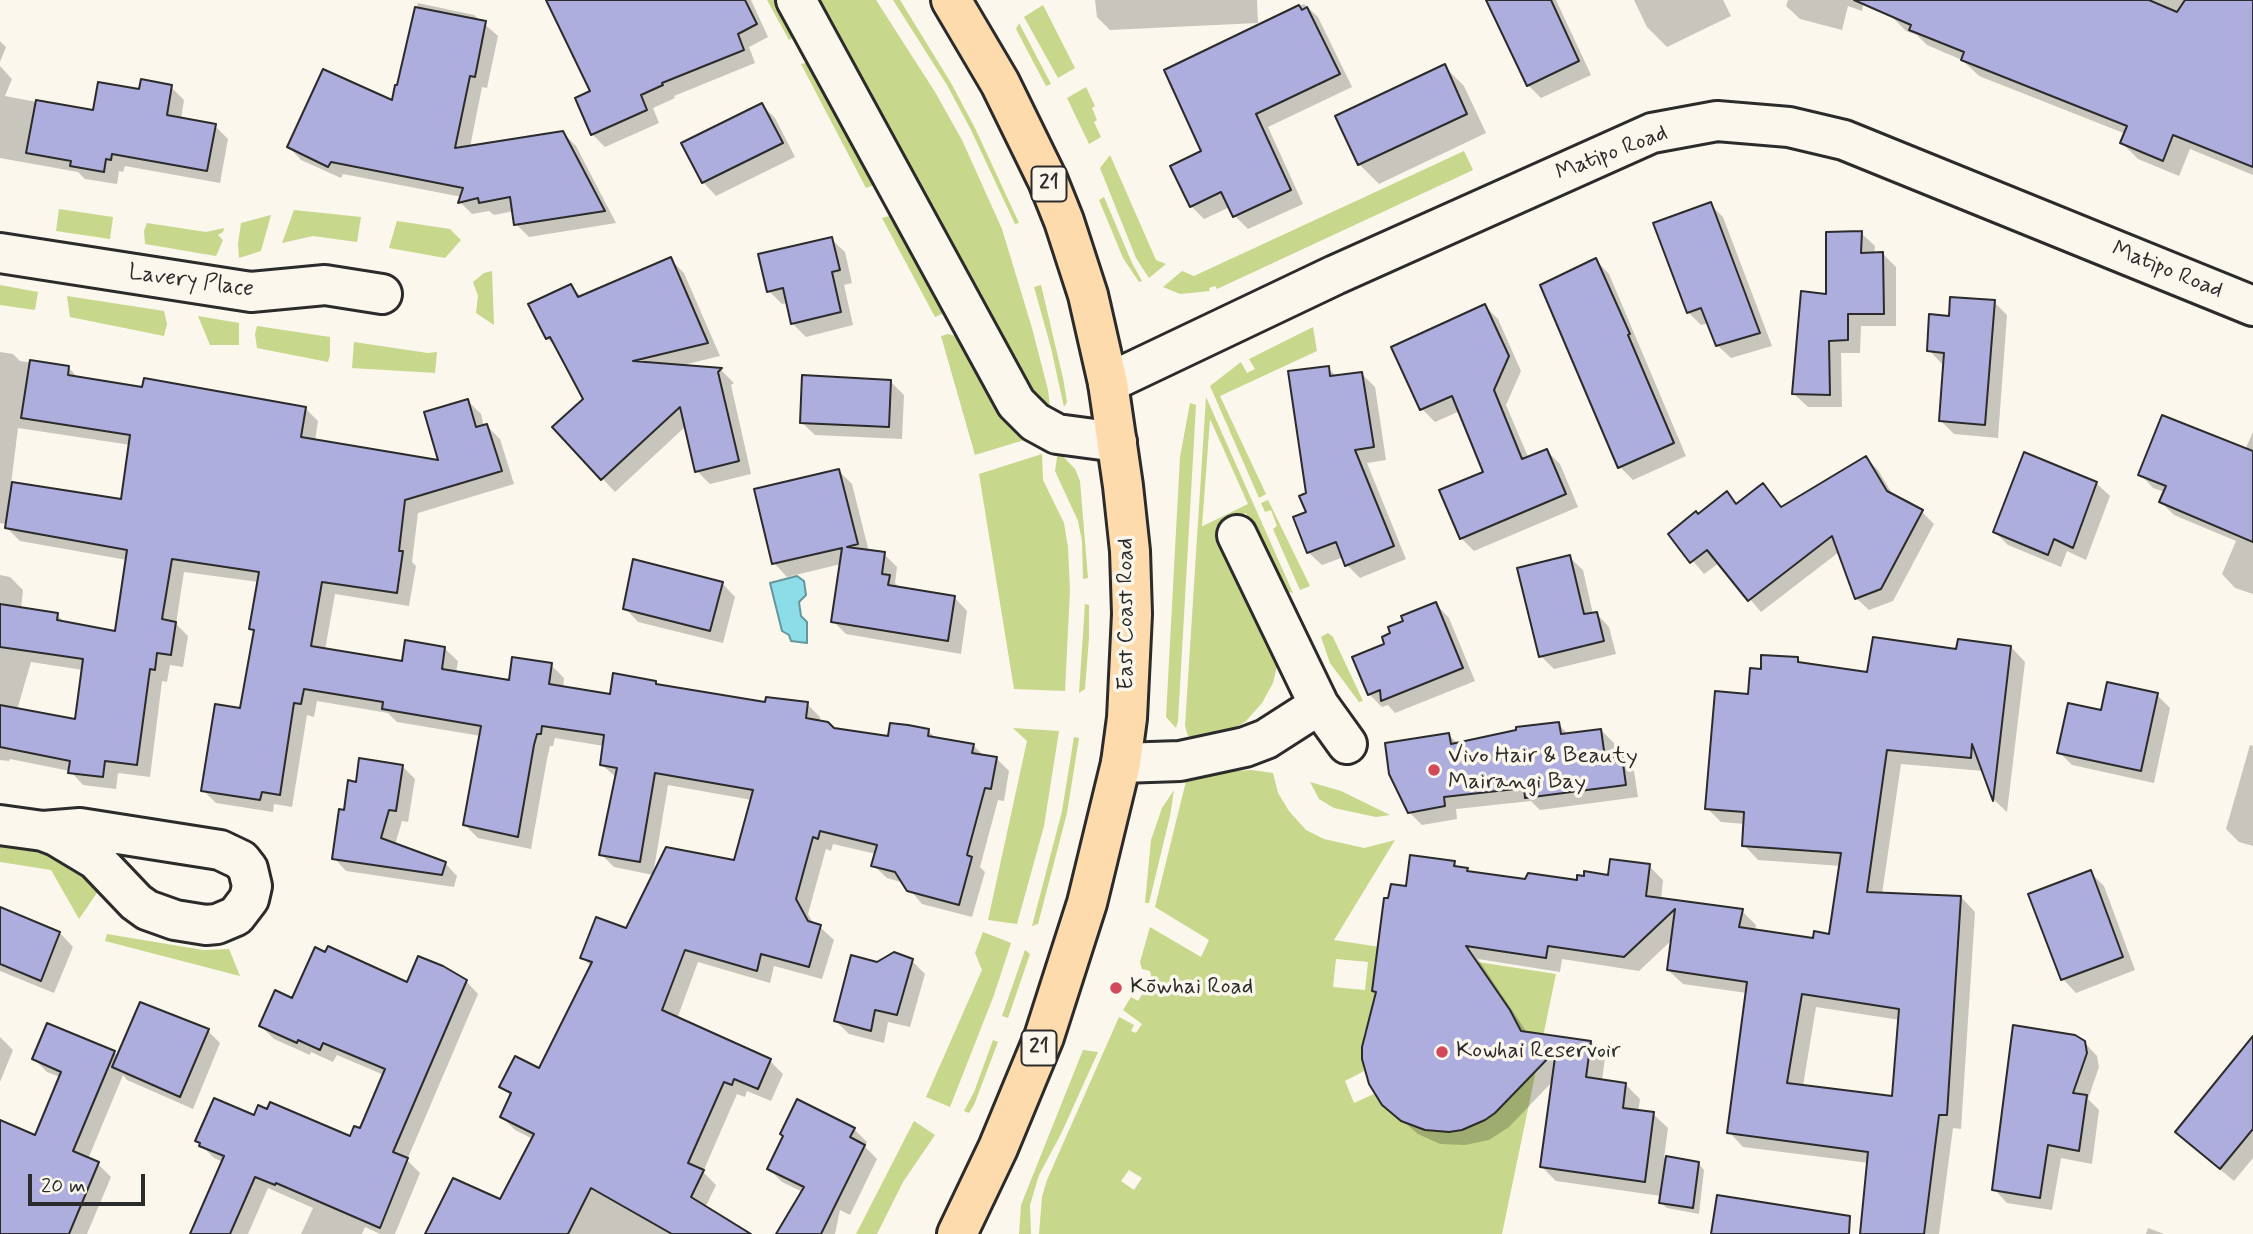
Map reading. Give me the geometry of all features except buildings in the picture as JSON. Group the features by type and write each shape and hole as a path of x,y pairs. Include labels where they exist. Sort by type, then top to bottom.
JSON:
{"main road":[{"name":"East Coast Road","path":"951,0 1000,83 1048,181 1084,283 1108,383 1117,442 1130,551 1132,614 1127,718 1121,762 1073,953 1044,1037 957,1234"},
{"path":"979,1189 990,1234"}],"street":[{"path":"796,0 1016,403 1035,422 1057,434 1117,442"},
{"name":"Matipo Road","path":"1108,383 1335,275 1652,133 1717,121 1789,127 1844,140 2253,306"},
{"name":"Lavery Place","path":"0,253 242,291 266,292 325,285 382,294"},
{"path":"1237,535 1319,705 1347,744"},
{"path":"1121,762 1180,761 1245,747 1266,739 1319,705"},
{"path":"0,825 43,831 80,828 220,850 241,860 248,869 252,886 249,899 236,916 217,925 160,916 136,902 104,867 84,851 43,831"}],"green space":[{"path":"767,0 783,0 796,36 789,40"},
{"path":"816,0 876,0 935,92 962,140 1002,229 1032,328 1048,390 1051,416 1040,410 951,242"},
{"path":"893,0 900,0 951,83 1019,223 1015,224 947,85"},
{"path":"1043,5 1075,68 1058,78 1024,17"},
{"path":"1019,23 1051,84 1046,86 1016,29"},
{"path":"814,61 877,184 866,188 801,64"},
{"path":"1086,87 1095,106 1092,108 1097,120 1094,122 1101,137 1089,144 1067,98"},
{"path":"1464,151 1473,170 1217,289 1215,286 1209,288 1210,291 1180,294 1163,287 1182,271 1194,276"},
{"path":"1110,155 1156,260 1166,264 1149,278 1136,258 1100,168"},
{"path":"1104,197 1142,281 1139,282 1123,258 1099,200"},
{"path":"59,209 113,217 110,239 56,231"},
{"path":"294,210 361,217 357,242 313,236 282,243"},
{"path":"271,215 261,251 239,258 241,223"},
{"path":"890,216 904,220 949,311 935,317 882,218"},
{"path":"397,221 450,229 461,240 445,258 389,248"},
{"path":"147,223 206,232 224,228 218,235 223,240 216,256 145,244 144,231"},
{"path":"492,271 494,325 476,313 478,296 473,282 484,273"},
{"path":"0,285 38,292 35,310 0,305"},
{"path":"1041,285 1063,378 1067,402 1064,407 1034,287"},
{"path":"67,296 164,311 167,324 164,336 70,317"},
{"path":"198,316 239,323 239,345 210,345"},
{"path":"257,326 330,337 328,362 257,348"},
{"path":"1313,327 1317,351 1220,396 1266,494 1259,498 1210,386 1241,362 1247,373 1255,369 1249,359"},
{"path":"948,334 959,337 1034,437 975,455 941,336"},
{"path":"354,342 437,352 435,373 352,368"},
{"path":"1206,397 1293,593 1283,591 1246,513 1216,527 1272,648 1277,666 1273,683 1262,703 1246,721 1228,733 1204,738 1188,736 1185,726","holes":["1210,419 1248,504 1202,526"]},
{"path":"1190,403 1196,405 1176,728 1166,717 1180,457"},
{"path":"1058,451 1075,469 1080,481 1088,578 1083,579 1082,541 1078,521 1055,471"},
{"path":"1042,454 1043,480 1064,523 1068,547 1070,590 1065,691 1014,689 979,474"},
{"path":"1268,500 1310,586 1300,590 1273,529 1277,526 1271,510 1265,512 1261,503"},
{"path":"1085,604 1089,605 1089,637 1085,689 1079,693"},
{"path":"1328,633 1333,637 1363,701 1359,702 1330,663 1321,637"},
{"path":"1013,728 1059,731 1044,826 1017,924 988,920 1027,741"},
{"path":"1074,737 1079,738 1067,813 1038,924 1032,926 1062,811"},
{"path":"1252,770 1273,773 1278,793 1289,811 1306,830 1324,839 1364,848 1395,840 1334,940 1556,974 1502,1234 1039,1234 1042,1197 1047,1180 1119,1017 1134,1025 1131,1031 1136,1033 1142,1024 1123,1010 1131,997 1138,1001 1152,979 1150,971 1142,969 1140,962 1150,927 1201,957 1209,940 1155,907 1186,781 1209,773","holes":["1336,959 1368,962 1365,990 1333,987","1494,991 1510,1010 1520,1033 1495,1113 1462,1130 1437,1132 1401,1121 1374,1094 1354,1103 1345,1081 1364,1071 1364,1034 1373,1011","1129,1170 1142,1178 1134,1190 1121,1181"]},
{"path":"1310,782 1341,791 1390,815 1376,817 1334,808 1319,799"},
{"path":"1174,790 1149,903 1145,903 1151,840 1162,808"},
{"path":"0,846 54,854 101,887 79,919 51,870 0,862"},
{"path":"983,932 1011,943 994,995 950,1107 926,1097 982,970 975,953"},
{"path":"107,934 203,950 229,949 240,976 105,941"},
{"path":"1025,950 1030,954 1008,1018 1002,1016"},
{"path":"993,1040 998,1042 969,1113 964,1111"},
{"path":"1083,1050 1098,1052 1061,1134 1039,1175 1030,1205 1031,1234 1019,1234 1021,1205"},
{"path":"914,1121 935,1135 903,1182 877,1234 856,1234"}],"water":[{"path":"797,576 804,581 806,595 799,602 801,616 807,622 807,643 791,641 789,635 782,631 770,583"}],"place":[{"name":"Vivo Hair & Beauty Mairangi Bay","path":"1434,770"},
{"name":"Kōwhai Road","path":"1116,988"},
{"name":"Kowhai Reservoir","path":"1442,1052"}]}
